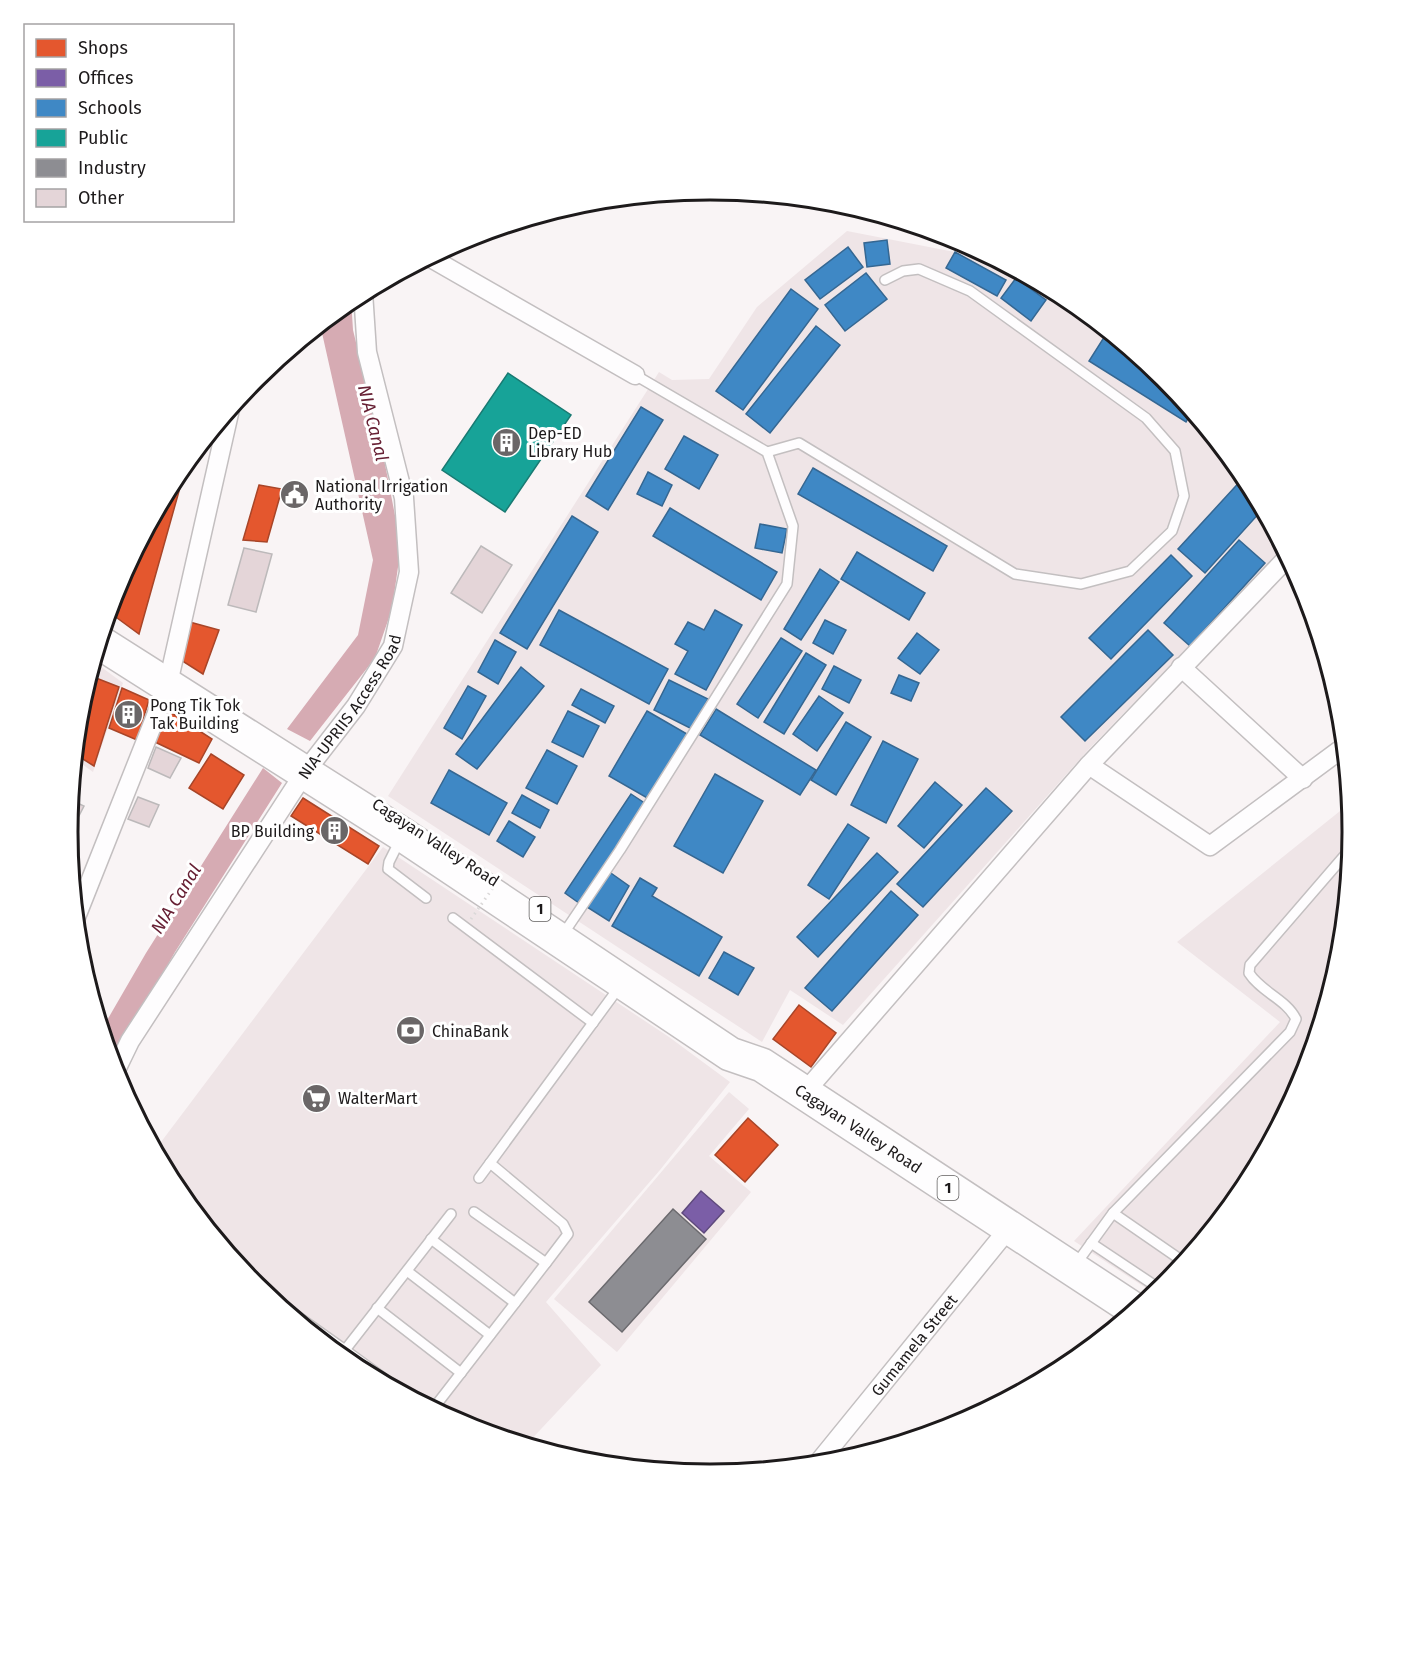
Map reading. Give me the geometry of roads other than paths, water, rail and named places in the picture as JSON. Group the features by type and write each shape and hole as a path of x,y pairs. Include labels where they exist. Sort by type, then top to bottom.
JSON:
{"highway":[{"name":"Cagayan Valley Road","path":"110,633 168,679"},
{"name":"Cagayan Valley Road","path":"107,646 168,679 212,699 403,836 626,978 730,1054 762,1065 1009,1228 1081,1256 1130,1305"},
{"name":"Cagayan Valley Road","path":"308,767 568,927 741,1040 762,1065"}],"street":[{"path":"437,262 635,375"},
{"name":"NIA-UPRIIS Access Road","path":"121,1060 130,1041 308,767 356,706 393,646 409,572 404,498 367,352 364,303"},
{"path":"82,902 168,679 226,426"},
{"path":"804,1093 1089,765 1282,563"},
{"path":"1181,668 1303,779"},
{"path":"1089,765 1210,846 1337,752"},
{"name":"Gumamela Street","path":"827,1452 1009,1228"}],"lane":[{"path":"767,452 799,443 1015,574 1082,584 1130,571 1172,531 1184,496 1175,451 1146,418 970,291 919,269 903,271 885,280"},
{"path":"568,927 620,850 787,584 793,526 767,452 635,375"},
{"path":"403,836 388,862 388,868 426,898"},
{"path":"1150,1285 1081,1256 1113,1213 1290,1032 1296,1019 1291,1009 1254,981 1249,973 1250,965 1341,859"},
{"path":"453,918 593,1023"},
{"path":"479,1178 626,978"},
{"path":"439,1402 568,1234 568,1229 490,1163"},
{"path":"474,1212 546,1263"},
{"path":"1113,1213 1177,1257"},
{"path":"346,1348 451,1214"},
{"path":"431,1239 515,1303"},
{"path":"406,1271 490,1335"},
{"path":"377,1308 461,1373"}],"water":[{"name":"NIA Canal","path":"352,311 353,330 383,454 401,546 392,609 375,658 310,741 287,729 358,635 373,560 322,333"},
{"path":"263,768 282,783 175,952 118,1052 107,1020 146,953"}],"place":[{"name":"Dep-ED Library Hub","path":"507,442"},
{"name":"National Irrigation Authority","path":"294,495"},
{"name":"Pong Tik Tok Tak Building","path":"129,714"},
{"name":"BP Building","path":"335,831"},
{"name":"ChinaBank","path":"411,1031"},
{"name":"WalterMart","path":"317,1098"}]}
